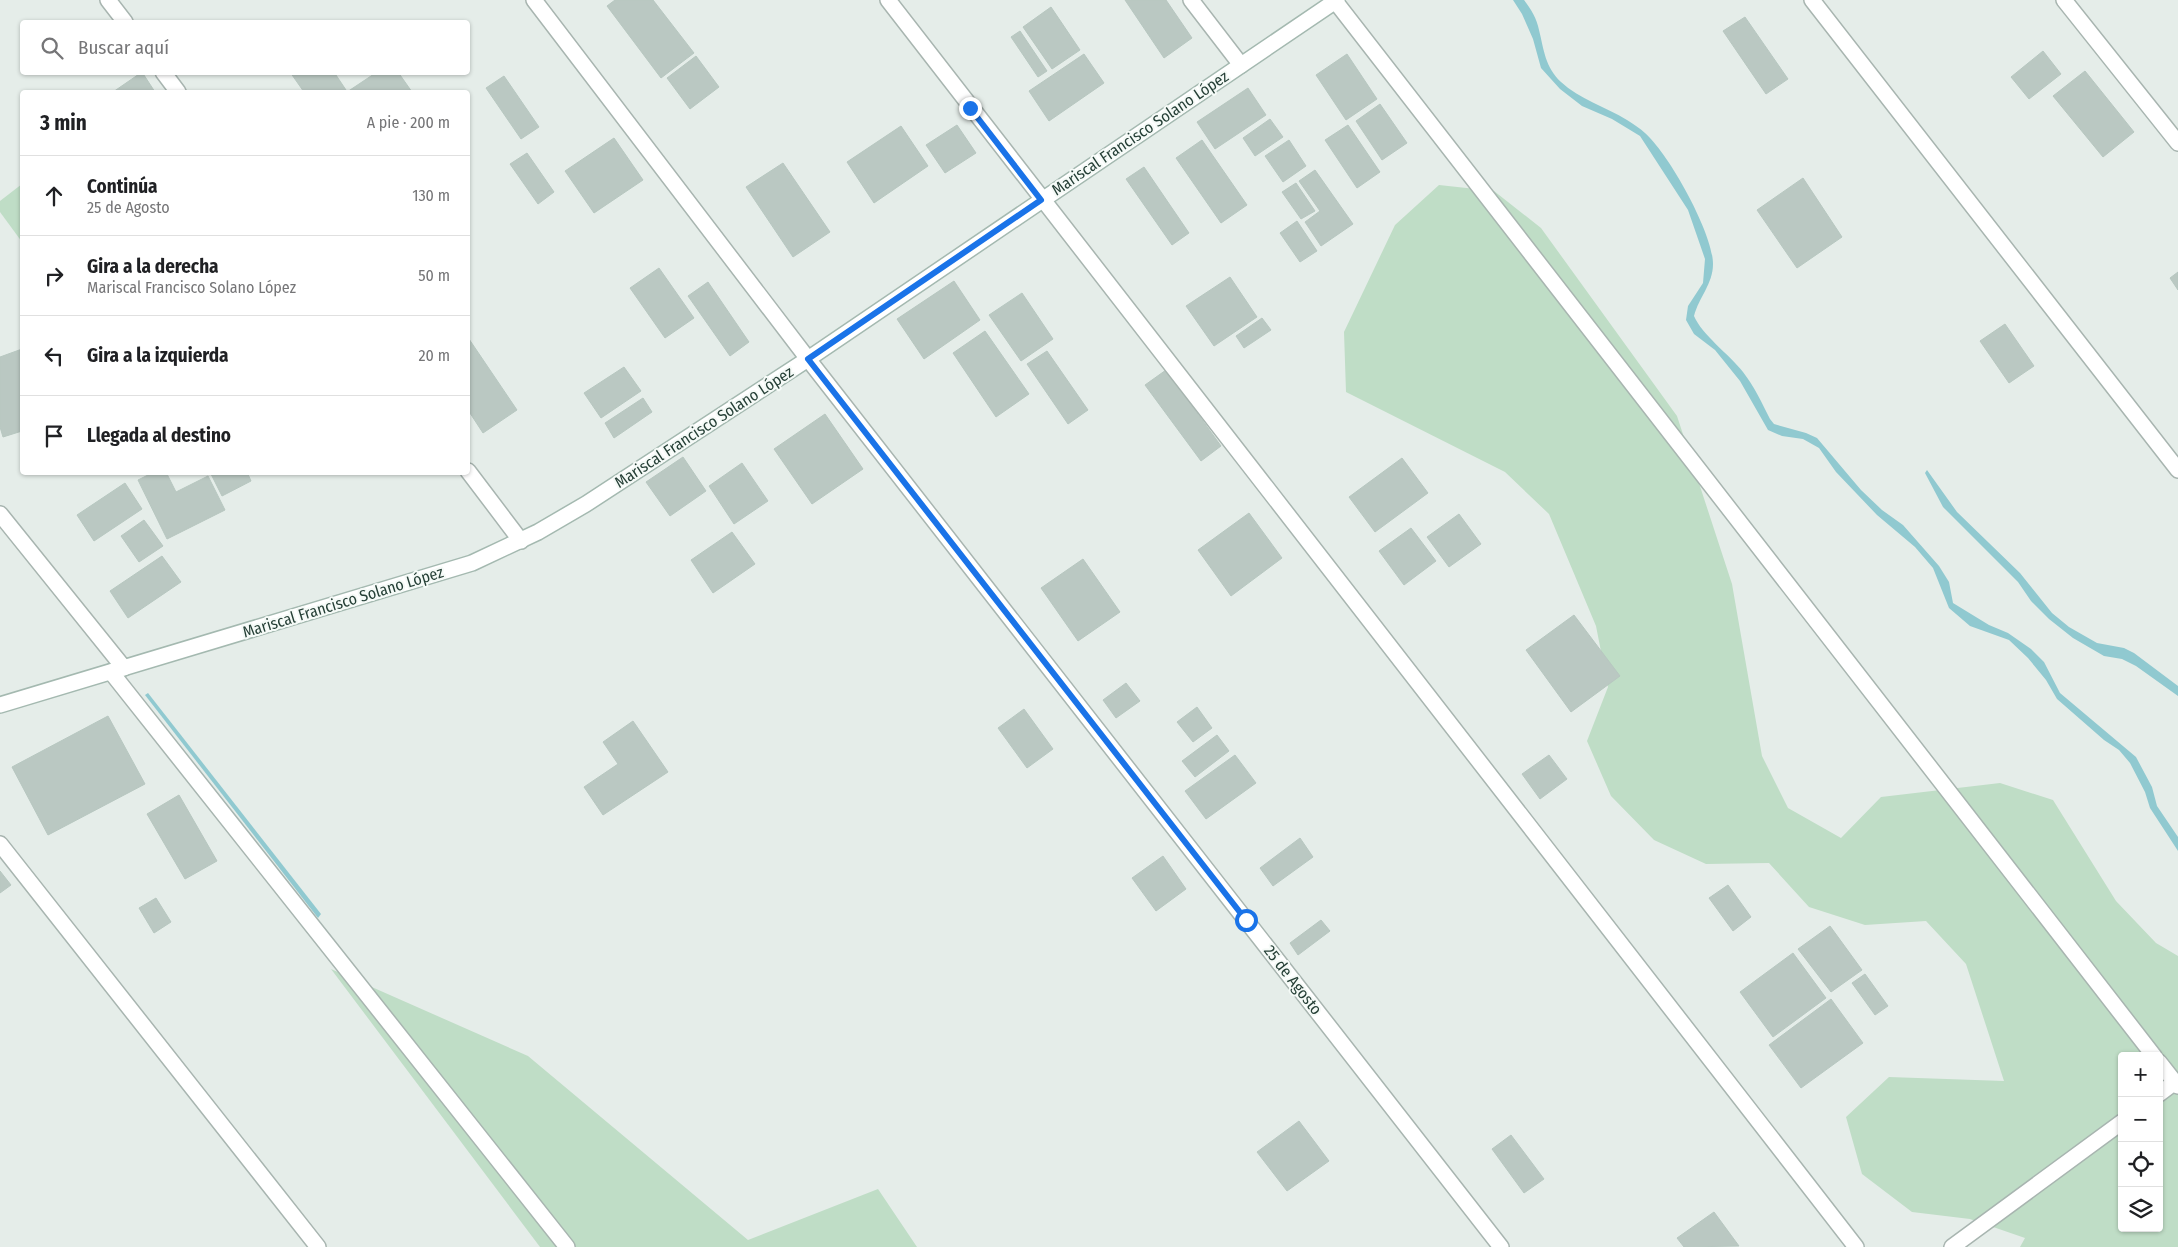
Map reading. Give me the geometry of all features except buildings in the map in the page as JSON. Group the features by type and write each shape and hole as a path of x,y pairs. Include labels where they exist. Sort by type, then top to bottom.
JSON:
{"street":[{"path":"108,0 123,20"},
{"name":"25 de Agosto","path":"534,0 808,359 1501,1247"},
{"path":"888,0 1041,200 1856,1247"},
{"path":"1192,0 1241,65"},
{"path":"1336,0 2151,1052"},
{"name":"Mariscal Francisco Solano López","path":"0,706 472,563 520,541 586,504 808,359 1336,0"},
{"path":"1812,0 2178,470"},
{"path":"2064,0 2178,143"},
{"path":"165,75 176,90"},
{"path":"470,474 520,541"},
{"path":"0,514 118,670 566,1247"},
{"path":"0,844 318,1247"},
{"path":"2163,1067 2176,1084 2163,1092"},
{"path":"1952,1247 2118,1125"}],"green space":[{"path":"1439,185 1494,191 1541,228 1677,416 1732,584 1762,756 1788,808 1841,838 1881,797 2000,783 2053,800 2116,901 2156,943 2178,956 2178,1247 2020,1247 2025,1238 1970,1219 1912,1212 1862,1174 1846,1117 1889,1077 2004,1081 1966,964 1926,921 1865,925 1809,907 1769,863 1706,864 1654,840 1611,796 1587,741 1608,687 1596,626 1549,514 1505,472 1346,392 1344,332 1395,225"},
{"path":"20,186 20,239 0,212 0,201"},
{"path":"331,969 528,1056 748,1240 878,1189 917,1247 540,1247"}],"water":[{"path":"1513,0 1524,0 1531,11 1538,26 1548,64 1561,82 1576,93 1619,115 1641,129 1666,158 1698,214 1711,250 1713,264 1711,278 1694,316 1709,337 1747,377 1770,419 1774,424 1817,438 1861,490 1882,510 1903,525 1939,566 1949,582 1953,603 1989,625 2008,633 2031,649 2044,662 2060,693 2136,757 2152,787 2157,806 2178,837 2178,851 2150,808 2145,792 2130,763 2119,750 2104,740 2057,699 2046,680 2028,658 2009,640 1970,626 1949,608 1933,568 1915,547 1877,515 1836,472 1819,448 1803,439 1782,436 1768,430 1740,381 1715,350 1694,334 1686,320 1688,306 1703,283 1705,259 1688,210 1640,136 1612,119 1582,106 1560,89 1541,68 1533,39 1522,14"},
{"path":"1927,470 1957,512 2020,573 2052,613 2069,627 2097,643 2124,648 2134,653 2178,686 2178,696 2136,666 2122,659 2104,656 2073,638 2049,619 2031,601 2018,582 1943,507 1925,473"},
{"path":"148,693 321,914 318,918 145,695"}],"route":[{"path":"970,108 1041,200 808,359 1246,920"}]}
